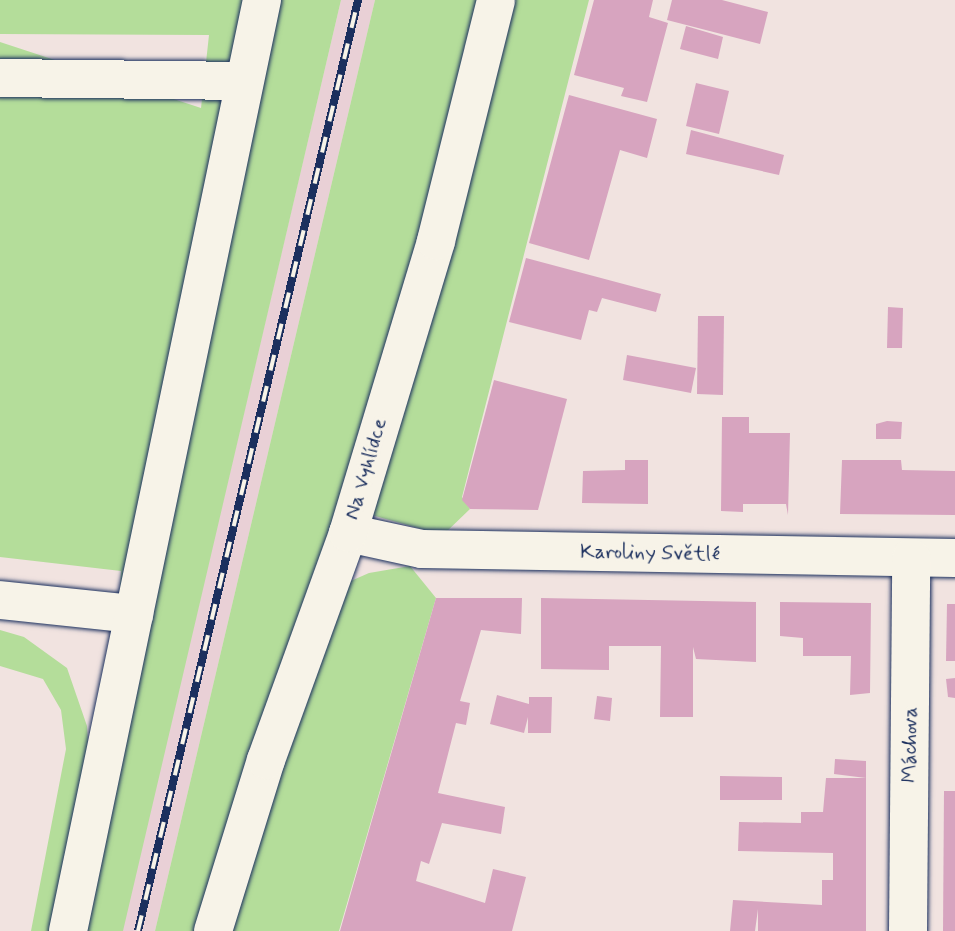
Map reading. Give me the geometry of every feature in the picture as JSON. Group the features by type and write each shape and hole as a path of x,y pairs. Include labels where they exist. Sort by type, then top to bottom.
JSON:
{"street":[{"path":"68,931 262,0"},
{"name":"Na Vyhlídce","path":"213,931 266,760 348,533 436,241 496,0"},
{"path":"0,78 243,81"},
{"name":"Karoliny Světlé","path":"348,533 422,549 955,558"},
{"name":"Máchova","path":"908,931 911,558"},
{"path":"0,600 134,614"}],"shaded area":[{"path":"341,0 375,0 155,931 122,931"}],"green space":[{"path":"0,0 341,0 123,931 79,931 109,784 121,571 0,557 0,42 201,108 209,35 0,34"},
{"path":"375,0 589,0 462,497 470,509 443,535 343,507 312,598 369,573 410,566 436,598 339,931 155,931"},
{"path":"0,630 24,637 67,668 87,726 89,755 50,931 31,931 66,749 61,710 43,679 0,666"}],"building":[{"path":"594,0 653,0 649,17 668,23 647,102 621,96 624,88 574,75"},
{"path":"672,0 722,0 768,12 760,44 667,20"},
{"path":"686,26 723,37 718,59 680,49"},
{"path":"696,83 729,91 719,134 686,126"},
{"path":"569,95 657,119 647,158 620,150 589,260 529,243"},
{"path":"691,130 784,155 779,175 686,154"},
{"path":"526,258 661,294 656,312 602,298 597,312 589,310 581,340 509,322"},
{"path":"888,307 903,308 902,348 887,348"},
{"path":"698,316 724,316 723,395 697,394"},
{"path":"627,355 696,368 691,393 623,380"},
{"path":"494,380 567,399 538,510 470,509 462,500"},
{"path":"722,417 749,417 749,433 790,433 788,515 786,504 743,504 743,512 721,511"},
{"path":"887,421 902,422 901,439 876,439 876,424"},
{"path":"625,460 648,460 648,504 582,503 583,471 625,470"},
{"path":"842,460 901,460 902,470 955,471 955,515 840,514"},
{"path":"436,598 522,598 521,634 481,630 460,701 470,703 466,725 456,723 438,793 505,807 501,834 442,823 429,864 421,861 416,881 485,903 493,869 526,877 512,931 340,931"},
{"path":"541,598 756,602 756,662 696,659 693,647 693,717 660,717 661,646 609,646 609,670 541,669"},
{"path":"780,602 871,603 870,693 850,695 851,656 803,656 803,638 780,636"},
{"path":"947,604 955,604 955,661 946,661"},
{"path":"955,678 955,698 948,697 946,679"},
{"path":"497,695 529,704 529,697 552,697 551,733 528,733 528,717 524,733 490,724"},
{"path":"597,696 612,698 610,721 594,719"},
{"path":"835,759 866,761 866,778 834,774"},
{"path":"720,776 782,777 782,800 720,800"},
{"path":"826,778 866,778 866,931 758,931 758,909 755,931 730,931 733,900 822,905 822,880 833,880 833,853 738,851 739,822 801,823 801,812 823,812"},
{"path":"944,791 955,791 955,931 943,931"}],"railway":[{"path":"138,931 358,0"}]}
